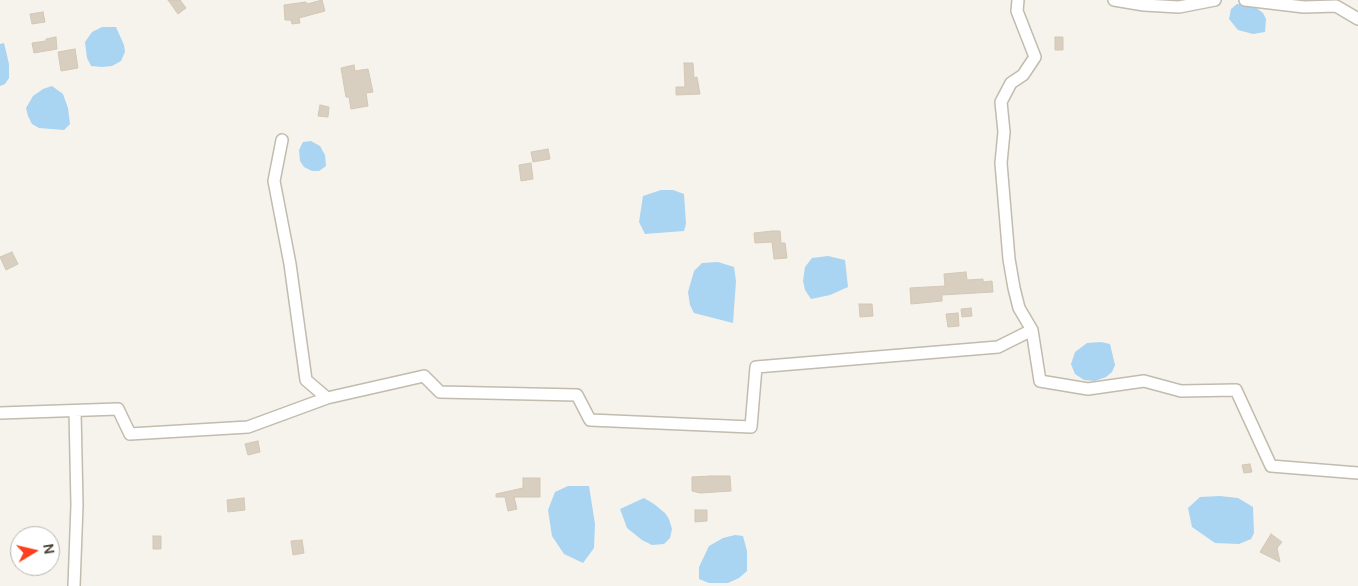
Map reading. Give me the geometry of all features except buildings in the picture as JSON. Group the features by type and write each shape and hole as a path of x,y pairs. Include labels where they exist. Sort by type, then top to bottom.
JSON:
{"street":[{"path":"1018,0 1017,11 1035,57 1023,75 1010,83 1001,102 1004,132 1001,163 1009,259 1014,288 1019,308 1032,330 1040,381 1088,389 1144,382 1180,391 1236,390 1271,466 1358,473"},
{"path":"1114,0 1144,5 1179,7 1214,0"},
{"path":"1245,0 1304,7 1336,6 1358,18"},
{"path":"282,140 274,181 290,264 306,380 327,398"},
{"path":"0,413 118,409 130,434 248,427 327,398 424,376 440,392 576,396 590,420 751,427 756,367 998,347 1032,330"},
{"path":"74,586 77,505 75,410"}],"water":[{"path":"1237,4 1248,4 1263,13 1266,19 1265,32 1253,34 1238,30 1229,19 1231,9"},
{"path":"102,27 116,27 125,52 121,61 112,66 91,66 87,58 85,42 92,32"},
{"path":"4,43 9,64 9,78 5,84 0,86 0,44"},
{"path":"52,86 63,94 68,108 70,124 64,130 39,128 32,124 28,116 26,108 33,96 43,89"},
{"path":"311,141 320,146 325,155 326,166 319,171 312,171 304,167 300,161 299,150 303,142"},
{"path":"661,190 673,190 684,194 686,224 684,231 645,234 639,222 643,196"},
{"path":"828,256 845,260 848,287 830,295 811,299 805,290 803,281 805,267 812,258"},
{"path":"718,262 734,267 736,281 733,323 694,313 690,305 688,292 694,271 702,263"},
{"path":"1101,342 1110,344 1115,365 1112,372 1106,377 1095,381 1084,380 1075,374 1071,364 1075,352 1087,343"},
{"path":"568,486 589,486 595,524 594,548 583,563 564,554 552,536 548,510 555,492"},
{"path":"1220,496 1238,498 1253,507 1254,533 1251,539 1239,544 1215,543 1192,527 1188,508 1200,497"},
{"path":"644,498 665,513 669,519 672,529 670,538 664,544 652,545 627,528 620,509"},
{"path":"735,535 743,536 747,551 747,571 739,578 728,583 709,583 699,579 699,567 709,546 723,538"}]}
